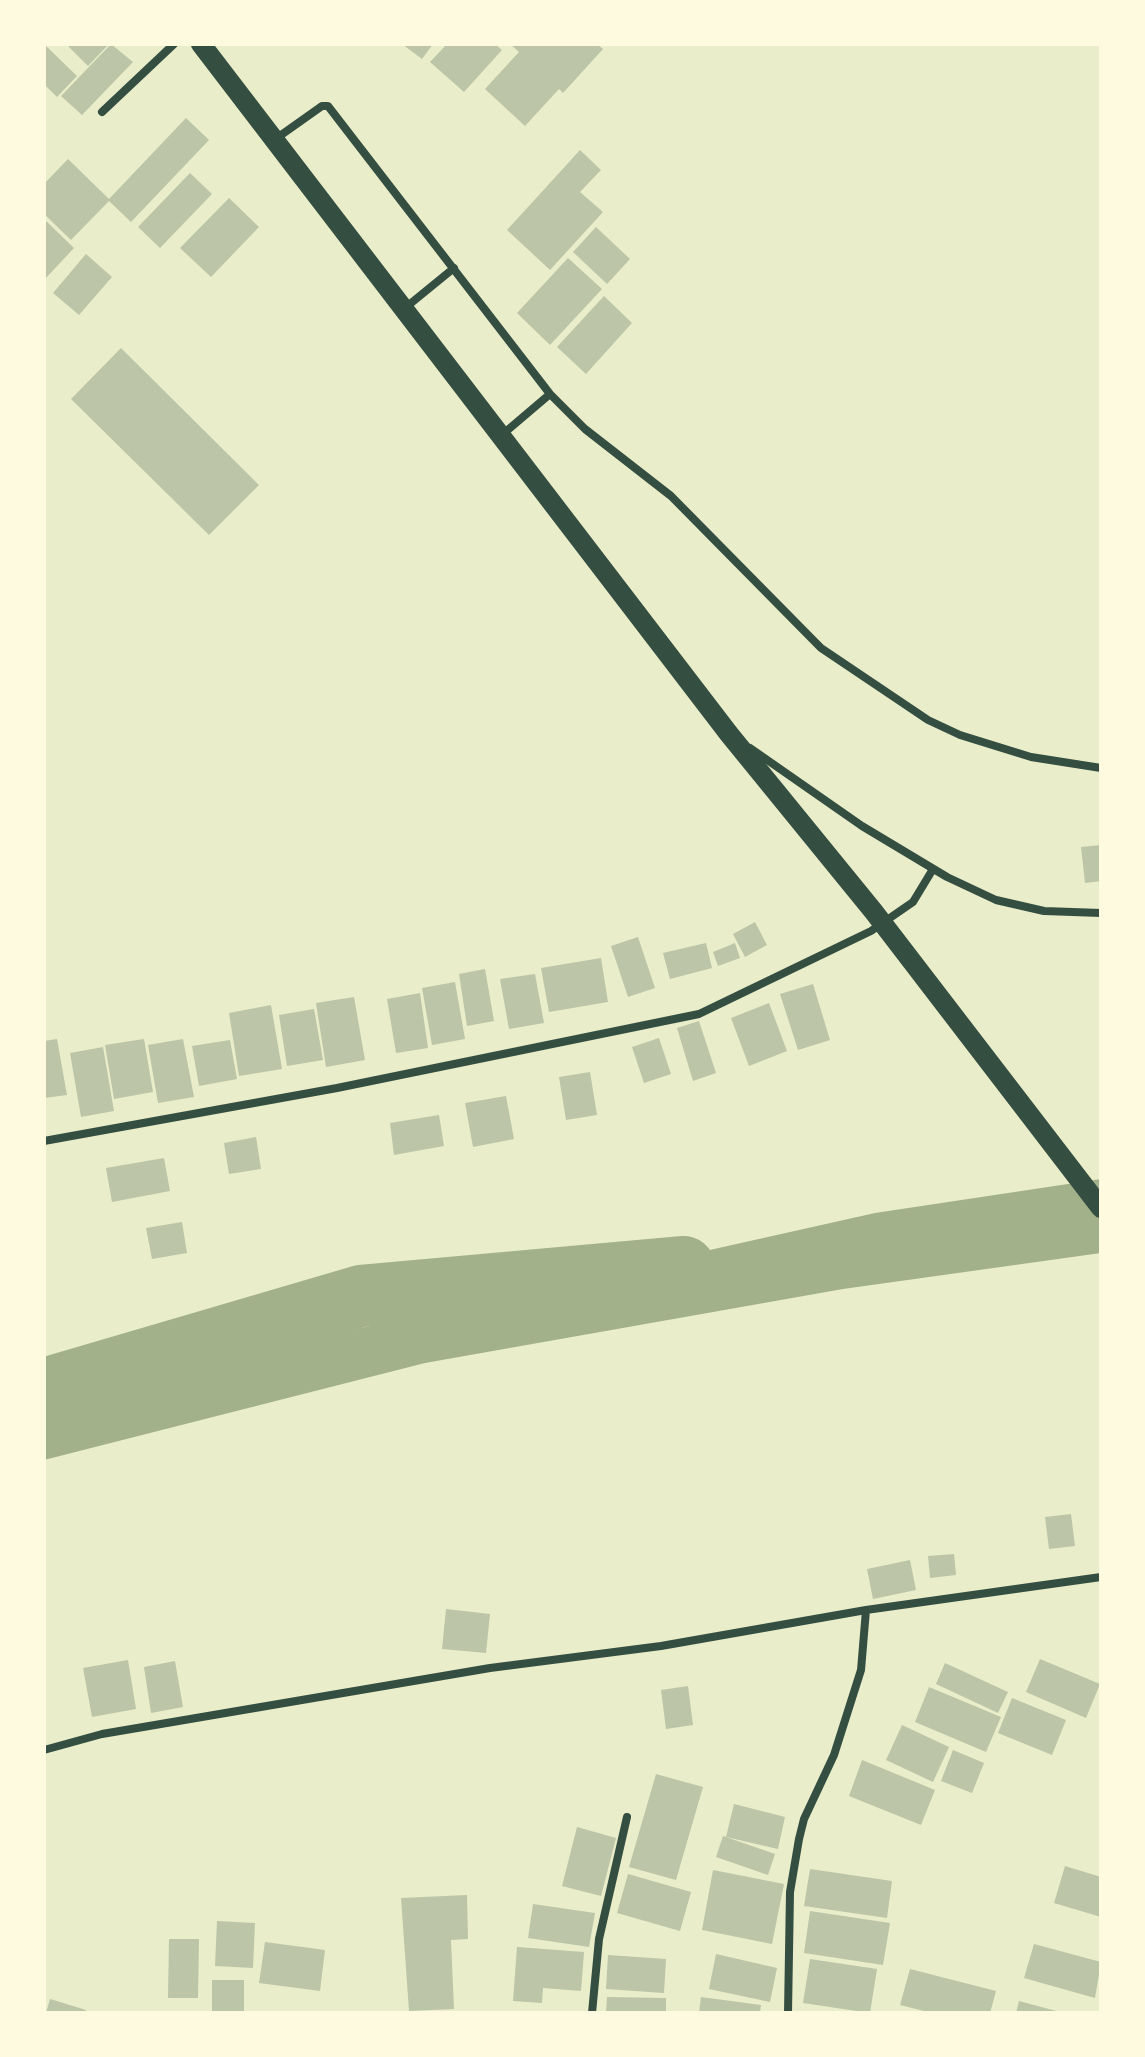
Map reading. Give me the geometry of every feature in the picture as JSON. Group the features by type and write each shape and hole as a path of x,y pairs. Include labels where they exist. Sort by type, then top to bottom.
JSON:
{"main road":[{"path":"201,44 729,734 874,912 1101,1208"}],"street":[{"path":"102,112 174,44"},
{"path":"273,141 322,106 330,109 450,271 549,395 585,429 671,496 821,648 928,720 960,735 1031,757 1101,768"},
{"path":"404,308 450,271"},
{"path":"503,435 549,395"},
{"path":"729,734 862,826 933,869 996,900 1044,911 1101,913"},
{"path":"44,1141 337,1088 699,1014 871,931 913,902 933,869"},
{"path":"44,1750 102,1734 490,1668 661,1646 866,1610 1101,1577"},
{"path":"788,2013 790,1892 799,1839 804,1819 834,1755 861,1670 866,1610"},
{"path":"592,2013 599,1939 627,1817"}],"shaded area":[{"path":"1101,1179 1101,1253 843,1289 425,1363 44,1460 44,1399 875,1213"}],"building":[{"path":"44,44 77,76 57,97 44,84"},
{"path":"66,44 109,44 88,66"},
{"path":"111,44 133,62 82,115 61,96"},
{"path":"402,44 433,44 422,59"},
{"path":"447,44 495,44 502,50 464,92 430,62"},
{"path":"510,44 597,44 603,49 563,93 559,89 525,126 485,89 519,52"},
{"path":"186,118 209,140 131,222 109,201 71,240 44,214 44,184 68,159 109,199"},
{"path":"580,150 601,170 580,192 603,212 550,270 507,230"},
{"path":"190,173 212,194 160,248 138,227"},
{"path":"229,198 259,227 211,277 180,248"},
{"path":"44,219 74,248 44,280"},
{"path":"596,227 630,259 607,284 573,252"},
{"path":"86,254 112,277 79,315 53,293"},
{"path":"568,258 602,289 550,345 517,313"},
{"path":"604,296 632,323 586,374 557,347"},
{"path":"121,348 259,485 209,535 71,399"},
{"path":"1101,845 1101,881 1085,883 1081,847"},
{"path":"755,922 767,945 745,957 733,934"},
{"path":"638,937 655,988 628,997 611,946"},
{"path":"706,943 712,968 670,979 663,953"},
{"path":"735,943 740,958 718,966 713,952"},
{"path":"601,958 608,1002 549,1012 541,968"},
{"path":"485,969 494,1021 467,1026 459,974"},
{"path":"535,974 544,1023 509,1029 500,979"},
{"path":"455,982 465,1039 432,1045 422,988"},
{"path":"813,984 830,1040 798,1050 780,994"},
{"path":"420,993 428,1048 396,1053 387,999"},
{"path":"354,997 365,1060 326,1067 316,1003"},
{"path":"769,1003 787,1051 749,1066 731,1018"},
{"path":"271,1005 282,1069 239,1076 229,1013"},
{"path":"314,1009 323,1060 287,1066 279,1015"},
{"path":"699,1021 716,1073 693,1081 677,1028"},
{"path":"659,1038 671,1074 644,1083 632,1047"},
{"path":"57,1039 67,1095 44,1098 44,1041"},
{"path":"144,1039 153,1092 114,1099 105,1045"},
{"path":"183,1039 194,1097 158,1103 148,1045"},
{"path":"230,1040 237,1079 199,1086 192,1046"},
{"path":"103,1047 114,1111 81,1117 70,1053"},
{"path":"590,1072 597,1115 566,1120 559,1077"},
{"path":"506,1096 514,1139 473,1147 465,1103"},
{"path":"439,1115 444,1146 394,1155 390,1123"},
{"path":"256,1137 261,1169 229,1174 224,1143"},
{"path":"164,1158 170,1191 112,1202 106,1168"},
{"path":"182,1222 187,1253 152,1259 146,1228"},
{"path":"1071,1514 1075,1546 1049,1549 1045,1517"},
{"path":"954,1554 956,1575 930,1578 928,1556"},
{"path":"910,1560 916,1590 873,1599 867,1569"},
{"path":"446,1609 490,1614 486,1653 442,1649"},
{"path":"1040,1659 1100,1684 1086,1718 1026,1692"},
{"path":"128,1660 136,1709 92,1717 83,1668"},
{"path":"175,1661 183,1707 151,1713 144,1667"},
{"path":"945,1663 1008,1692 998,1713 936,1684"},
{"path":"688,1686 693,1725 666,1729 661,1690"},
{"path":"929,1687 1001,1717 986,1752 915,1722"},
{"path":"1012,1698 1066,1720 1052,1755 998,1733"},
{"path":"902,1725 949,1747 933,1782 886,1760"},
{"path":"953,1750 984,1763 972,1793 941,1781"},
{"path":"862,1760 935,1790 921,1825 849,1796"},
{"path":"656,1774 703,1787 676,1880 629,1867"},
{"path":"734,1804 785,1817 778,1849 726,1837"},
{"path":"577,1827 616,1838 601,1896 562,1886"},
{"path":"723,1836 775,1854 768,1875 716,1857"},
{"path":"1065,1866 1101,1877 1101,1917 1054,1903"},
{"path":"810,1869 892,1881 887,1918 804,1906"},
{"path":"713,1870 784,1884 772,1944 702,1930"},
{"path":"628,1874 691,1892 680,1931 617,1913"},
{"path":"467,1895 468,1939 451,1940 454,2009 409,2011 401,1898"},
{"path":"533,1904 595,1913 589,1947 528,1938"},
{"path":"810,1911 890,1923 883,1965 804,1953"},
{"path":"217,1921 255,1923 253,1968 215,1966"},
{"path":"169,1939 199,1939 198,1998 168,1998"},
{"path":"265,1942 325,1950 320,1991 259,1983"},
{"path":"1034,1944 1101,1962 1095,1998 1024,1978"},
{"path":"517,1947 584,1952 581,1991 543,1988 542,2003 513,2001"},
{"path":"716,1954 777,1968 770,2002 709,1989"},
{"path":"608,1955 666,1959 664,1993 606,1989"},
{"path":"810,1959 877,1969 870,2013 803,2003"},
{"path":"910,1969 996,1991 990,2013 932,2013 900,2005"},
{"path":"212,1980 244,1980 244,2013 212,2013"},
{"path":"607,1997 666,1998 666,2013 606,2013"},
{"path":"701,1997 761,2005 760,2013 699,2013"},
{"path":"50,1999 86,2010 85,2013 46,2013"},
{"path":"1019,2001 1060,2012 1060,2013 1016,2013"}],"waterway":[{"path":"44,1389 361,1296 684,1267"}]}
